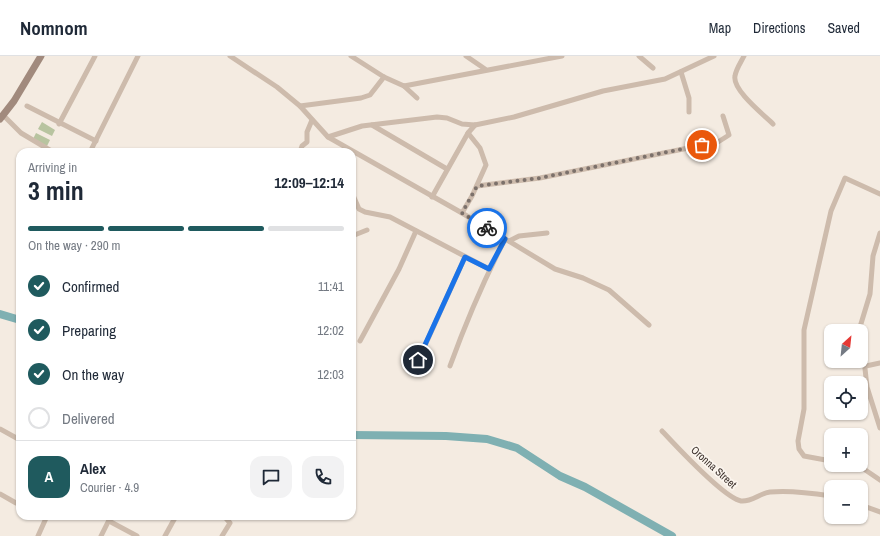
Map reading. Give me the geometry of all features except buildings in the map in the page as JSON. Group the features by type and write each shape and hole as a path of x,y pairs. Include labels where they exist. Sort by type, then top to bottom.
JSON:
{"main road":[{"path":"2,117 41,56"}],"street":[{"path":"59,124 95,56"},
{"path":"92,148 138,56"},
{"path":"230,56 277,87 300,106 328,137 347,148"},
{"path":"351,56 384,77 404,86 417,98"},
{"path":"466,56 485,69"},
{"path":"404,86 485,69 562,56"},
{"path":"639,56 653,68"},
{"path":"328,137 350,129 372,125 441,117 462,124 475,125 514,117 603,91 665,79 714,56"},
{"path":"744,56 735,76 736,82 751,104 773,124"},
{"path":"681,72 689,98 689,112"},
{"path":"300,106 362,98 370,95 384,77"},
{"path":"27,106 59,124 96,141"},
{"path":"477,186 540,178 718,142 729,135 723,116"},
{"path":"2,117 21,133 46,148"},
{"path":"301,148 307,142 307,132 312,120"},
{"path":"372,125 447,169"},
{"path":"432,197 468,133 475,125"},
{"path":"462,213 477,186 486,165 480,148 468,133"},
{"path":"356,153 462,213 555,269 583,278 609,290 649,325"},
{"path":"824,460 804,456 799,450 798,441 804,409 804,330 807,312 831,211 845,178 880,194"},
{"path":"356,202 359,209 365,212 390,216 489,269"},
{"path":"356,234 367,230"},
{"path":"360,341 399,268 416,231"},
{"path":"450,366 468,317 489,269 507,240 519,236 546,233"},
{"path":"863,324 870,294 873,256 880,233"},
{"path":"418,360 465,257"},
{"path":"868,366 880,363"},
{"path":"866,368 867,387 880,428"},
{"path":"0,429 16,438"},
{"name":"Oronna Street","path":"662,431 712,481 727,494 739,501 755,498 769,492 824,496"},
{"path":"868,472 880,480"},
{"path":"0,494 16,503"},
{"path":"868,507 880,512"},
{"path":"38,536 45,520"},
{"path":"165,536 174,520"},
{"path":"222,536 230,523 227,520"},
{"path":"101,536 109,521 137,536"}],"green space":[{"path":"42,122 55,130 52,136 38,129"},
{"path":"36,133 50,140 47,146 33,139"}],"waterway":[{"path":"0,314 16,319"},
{"path":"356,435 446,436 487,439 517,448 560,476 585,487 672,536"}],"way so far":[{"path":"487,228 462,213 477,186 540,178 702,145"}],"route":[{"path":"418,360 449,295 465,257 489,269 505,239 487,228"}]}
